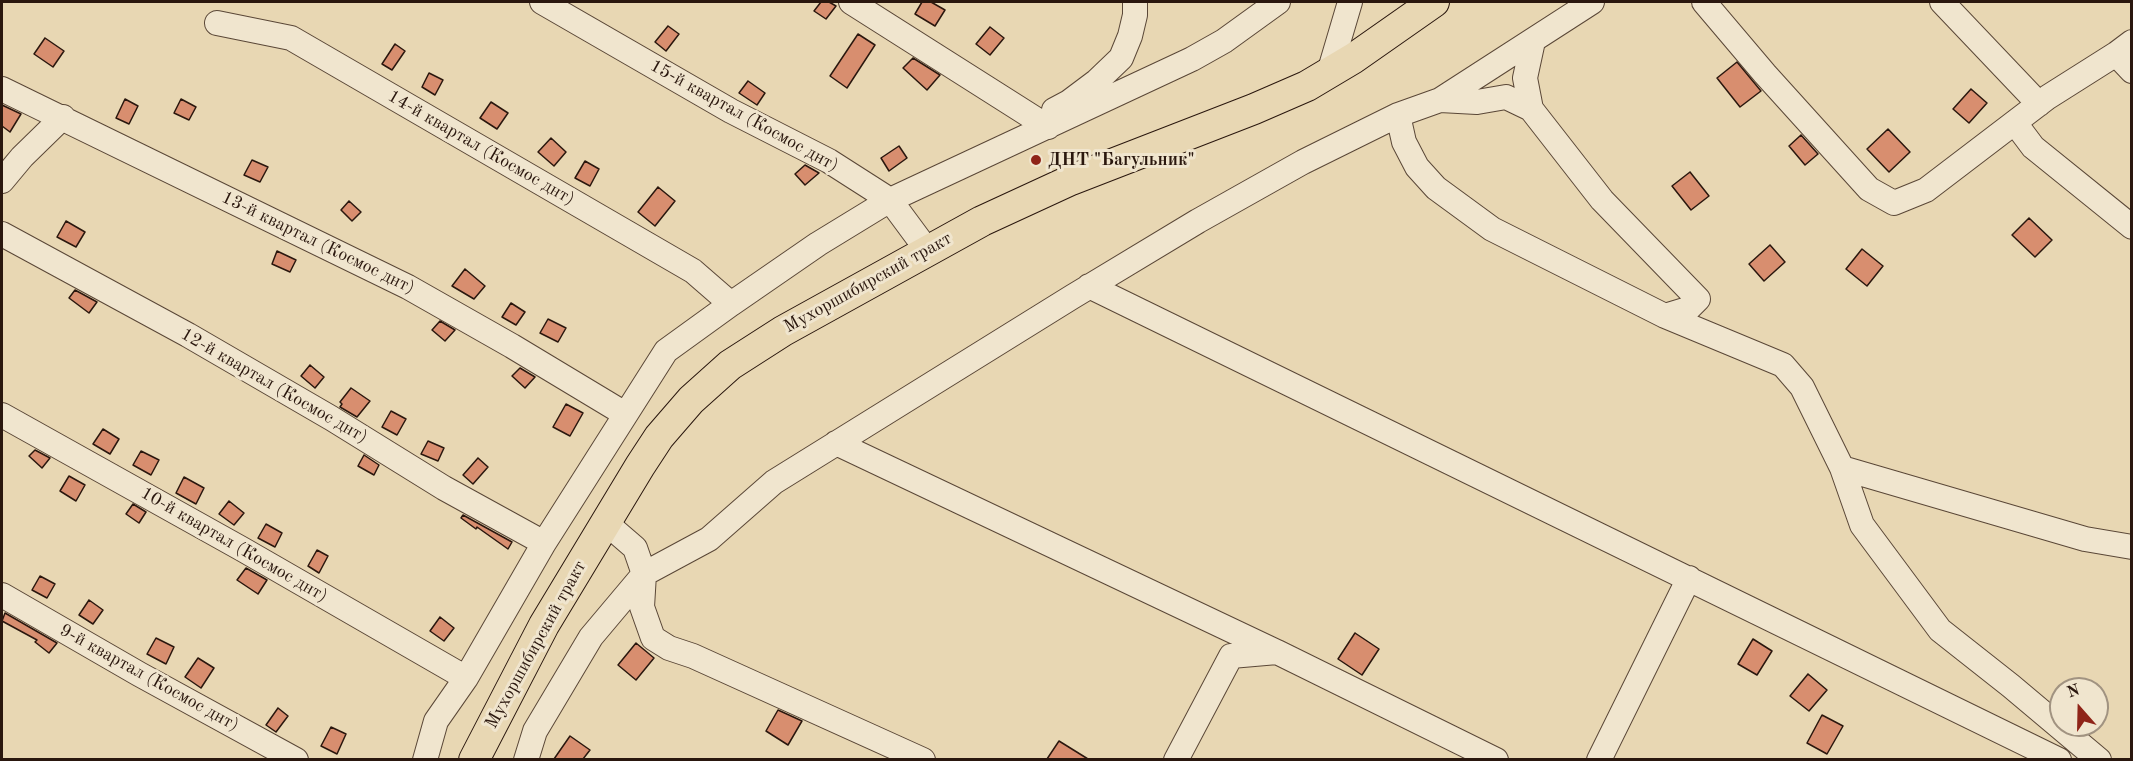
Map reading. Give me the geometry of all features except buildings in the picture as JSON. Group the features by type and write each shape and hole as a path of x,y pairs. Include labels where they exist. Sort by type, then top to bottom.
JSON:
{"main road":[{"name":"Мухоршибирский тракт","path":"474,759 544,625 659,437 691,399 729,365 783,331 927,250 1031,197 1285,96 1329,73 1384,38 1434,2"}],"street":[{"name":"15-й квартал (Космос днт)","path":"542,2 731,111 829,161 890,200 927,250"},
{"path":"851,2 1042,123"},
{"path":"1042,123 1097,81 1121,58 1130,36 1135,15 1135,2"},
{"path":"1329,73 1350,2"},
{"path":"526,759 535,730 591,637 644,574 709,539 774,482 1089,286 1303,162 1398,115 1440,100 1592,2"},
{"path":"1704,2 1765,74 1869,189 1894,203 1926,190 2039,104 2126,56"},
{"path":"1942,2 2039,104"},
{"path":"425,759 436,722 466,678 544,543 666,351 818,244 890,200 1042,123 1192,60 1224,41 1268,5"},
{"name":"14-й квартал (Космос днт)","path":"217,23 291,38 693,271 731,304"},
{"path":"1531,109 1525,78 1533,41"},
{"name":"13-й квартал (Космос днт)","path":"2,89 408,286 625,414"},
{"path":"1440,100 1477,102 1506,97 1531,109 1602,200 1698,299 1688,309 1665,316"},
{"path":"1398,115 1404,142 1417,167 1436,188 1492,229 1665,316 1783,365 1802,387 1842,468 1862,525 1940,630 2099,759"},
{"path":"2,181 22,157 63,117"},
{"path":"2015,123 2033,147 2132,227"},
{"name":"12-й квартал (Космос днт)","path":"2,234 198,341 331,418 444,488 544,543"},
{"path":"1089,286 2059,759"},
{"name":"10-й квартал (Космос днт)","path":"2,415 466,678"},
{"path":"836,443 1277,652 1496,759"},
{"path":"1842,468 2085,539 2132,548"},
{"path":"606,523 635,548 644,574 642,607 653,638 669,648 693,656 923,759"},
{"path":"1599,759 1689,578"},
{"name":"9-й квартал (Космос днт)","path":"2,595 139,674 296,759"},
{"path":"1176,759 1231,656 1277,652"}],"place":[{"name":"ДНТ \"Багульник\"","path":"1036,160"}]}
